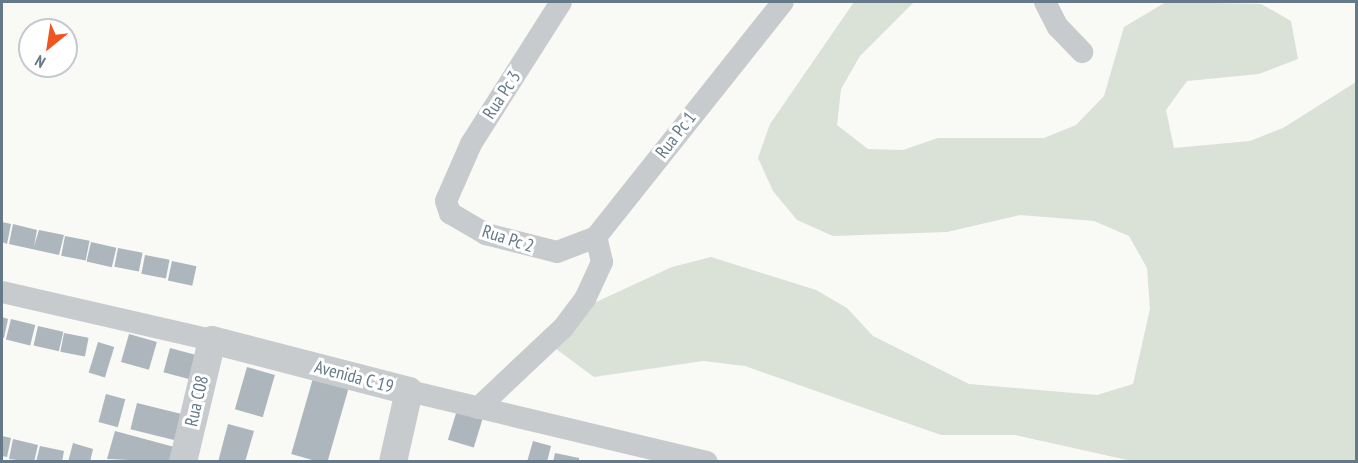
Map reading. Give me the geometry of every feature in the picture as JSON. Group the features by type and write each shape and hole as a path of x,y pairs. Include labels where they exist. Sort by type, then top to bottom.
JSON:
{"street":[{"name":"Rua Pc 3","path":"447,191 561,2"},
{"name":"Rua Pc 1","path":"596,237 783,2"},
{"path":"1045,2 1058,27 1082,52"},
{"name":"Rua Pc 2","path":"447,191 450,213 486,234 557,252 596,237"},
{"path":"478,408 563,328 585,299 602,262 596,237"},
{"name":"Avenida C 19","path":"2,292 212,340 409,391 707,462"},
{"name":"Rua C08","path":"183,462 212,340"},
{"path":"393,462 409,391"}],"shaded area":[{"path":"854,2 914,2 860,56 841,89 837,125 868,149 903,150 938,138 1044,138 1076,125 1104,96 1124,27 1166,2 1261,4 1291,21 1298,59 1259,74 1187,81 1166,110 1174,148 1250,141 1283,128 1356,82 1356,461 1132,461 1015,435 941,435 745,366 703,361 594,377 552,346 570,314 672,267 711,257 816,290 847,308 873,336 969,384 1097,395 1133,384 1150,309 1147,268 1129,236 1094,221 1020,215 947,232 833,236 797,220 773,191 758,158 770,124"}],"building":[{"path":"2,222 11,224 7,244 2,242"},
{"path":"13,224 37,230 34,246 39,230 64,235 59,255 9,244"},
{"path":"65,236 90,241 86,260 61,256"},
{"path":"91,242 116,248 112,267 87,261"},
{"path":"118,248 143,253 139,271 114,267"},
{"path":"145,255 170,260 166,278 141,274"},
{"path":"172,261 196,266 192,286 168,281"},
{"path":"2,317 8,319 4,338 2,338"},
{"path":"11,319 35,325 30,345 6,339"},
{"path":"38,326 63,332 59,351 34,345"},
{"path":"64,333 89,338 85,356 60,352"},
{"path":"129,334 157,342 149,370 121,362"},
{"path":"98,342 114,347 105,378 89,373"},
{"path":"170,348 197,355 191,379 164,372"},
{"path":"247,367 275,375 263,417 235,409"},
{"path":"313,378 349,388 327,462 291,454"},
{"path":"106,394 125,399 118,427 98,422"},
{"path":"137,403 185,415 178,441 130,429"},
{"path":"457,410 483,418 474,448 448,440"},
{"path":"228,424 254,431 245,462 218,462"},
{"path":"115,431 178,448 174,462 107,459"},
{"path":"2,436 11,438 7,457 2,456"},
{"path":"13,439 38,445 34,462 9,459"},
{"path":"533,441 551,446 547,462 527,462"},
{"path":"73,443 93,449 90,462 68,462"},
{"path":"40,446 64,451 62,462 36,462"},
{"path":"555,453 579,458 579,462 553,462"}]}
